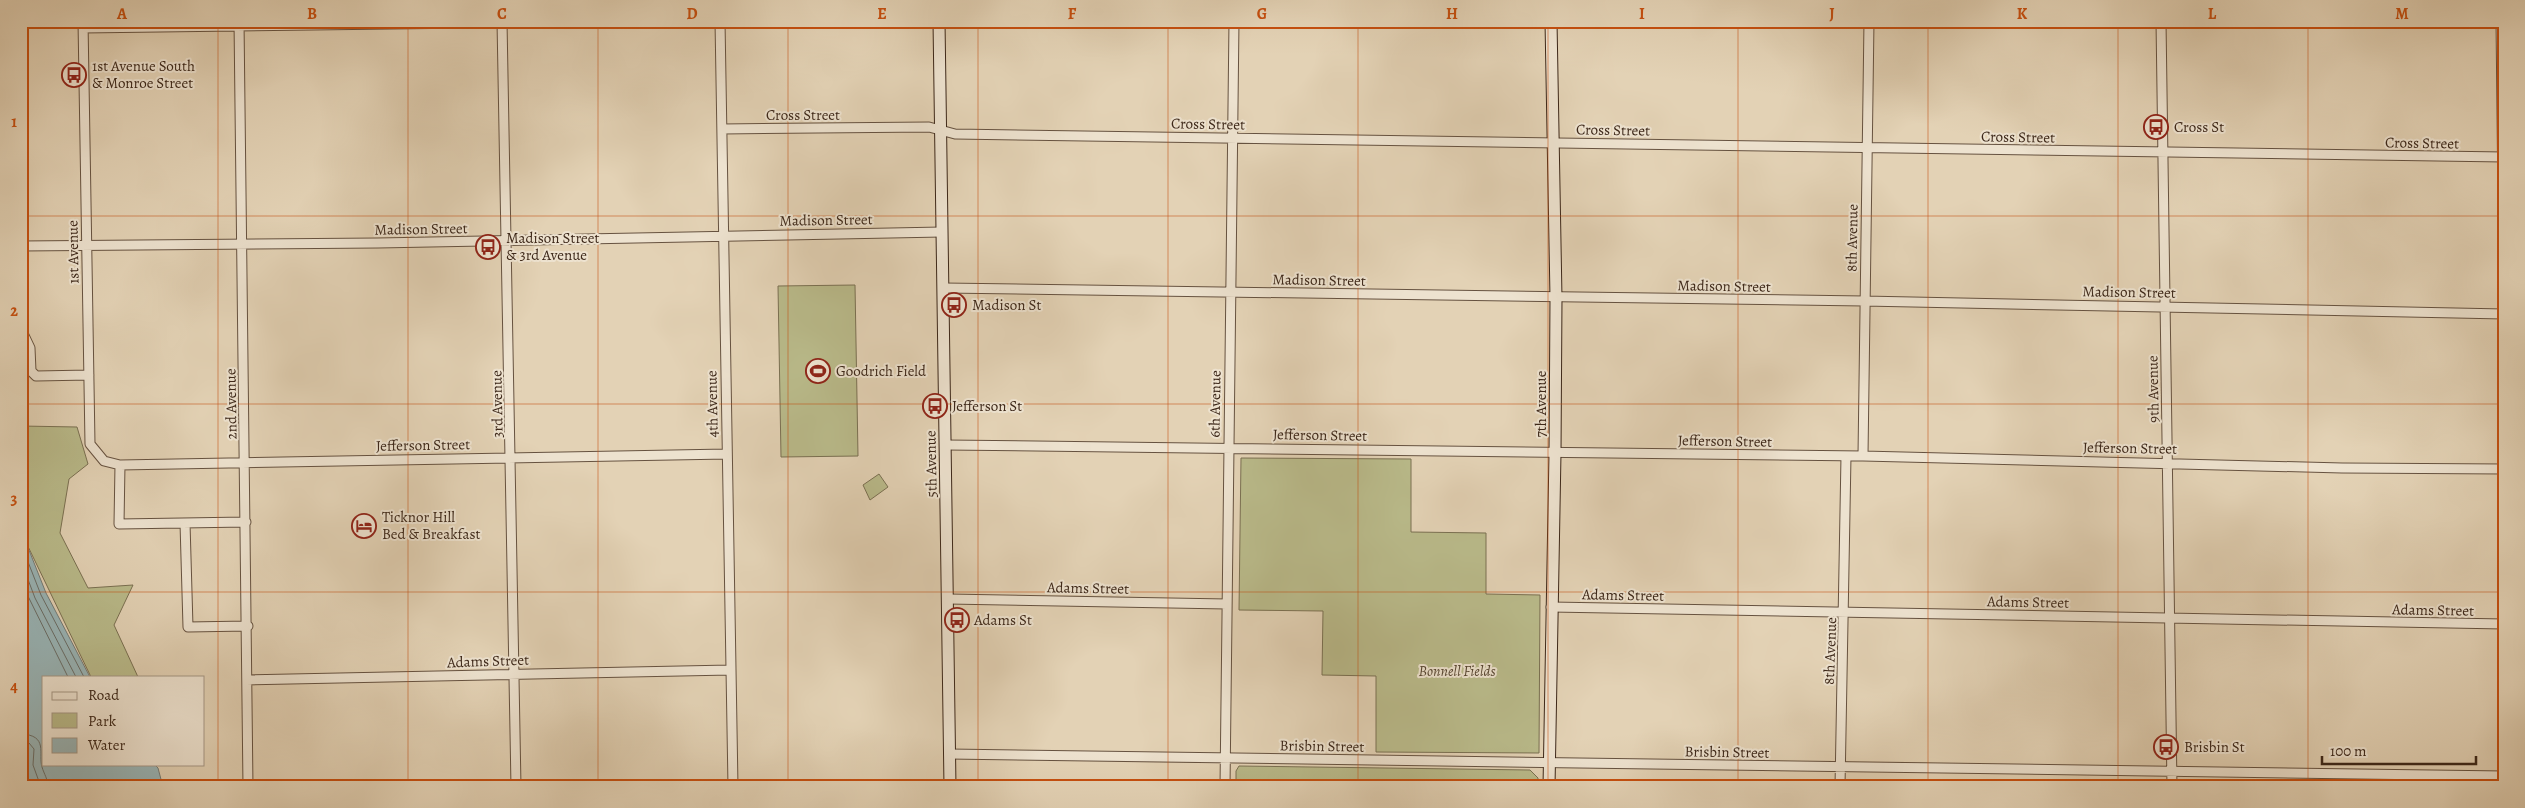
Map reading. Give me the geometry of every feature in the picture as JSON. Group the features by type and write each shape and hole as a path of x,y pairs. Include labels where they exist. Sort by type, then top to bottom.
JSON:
{"main road":[{"name":"5th Avenue","path":"939,21 950,787"},
{"name":"7th Avenue","path":"1548,787 1556,453 1556,298 1551,21"}],"street":[{"path":"83,25 619,21"},
{"name":"4th Avenue","path":"720,21 733,787"},
{"name":"6th Avenue","path":"1225,787 1234,21"},
{"name":"8th Avenue","path":"1863,456 1869,21"},
{"name":"9th Avenue","path":"2161,21 2172,787"},
{"path":"2501,21 2504,295"},
{"name":"3rd Avenue","path":"502,22 508,241 516,787"},
{"name":"2nd Avenue","path":"239,23 248,626 248,787"},
{"name":"1st Avenue","path":"83,25 90,444 104,461 120,465"},
{"name":"Cross Street","path":"722,129 930,127 955,134 1867,147 2163,154 2503,157"},
{"name":"Madison Street","path":"21,246 508,241 942,232"},
{"name":"Madison Street","path":"944,288 1864,301 2504,314"},
{"path":"21,329 30,348 31,371 36,376 89,375"},
{"name":"Jefferson Street","path":"946,444 1863,456 2342,468 2504,469"},
{"name":"Jefferson Street","path":"120,465 727,454"},
{"name":"8th Avenue","path":"1840,787 1846,456"},
{"path":"120,465 119,524 246,522"},
{"path":"185,523 188,627 248,626"},
{"name":"Adams Street","path":"948,600 1227,604"},
{"name":"Adams Street","path":"1551,607 2504,624"},
{"name":"Adams Street","path":"247,680 730,670"},
{"name":"Brisbin Street","path":"949,754 2504,776"}],"green space":[{"name":"Goodrich Field","path":"855,285 858,456 781,457 778,286"},
{"path":"21,426 77,427 88,464 69,479 60,533 88,588 133,585 114,625 138,676 91,676 21,532"},
{"name":"Bonnell Fields","path":"1241,458 1411,459 1411,532 1486,533 1486,594 1540,595 1539,753 1376,752 1376,676 1322,675 1323,611 1239,610"},
{"path":"879,474 888,487 870,500 863,485"},
{"path":"1239,766 1530,770 1538,778 1538,787 1236,787 1236,771"}],"water":[{"path":"21,530 46,593 89,676 42,676 42,766 156,766 163,787 30,787 22,770 24,754 21,749"}],"place":[{"name":"1st Avenue South & Monroe Street","path":"74,75"},
{"name":"Cross St","path":"2156,127"},
{"name":"Madison Street & 3rd Avenue","path":"488,247"},
{"name":"Madison St","path":"954,305"},
{"name":"Goodrich Field","path":"818,371"},
{"name":"Jefferson St","path":"935,406"},
{"name":"Ticknor Hill Bed & Breakfast","path":"364,526"},
{"name":"Adams St","path":"957,620"},
{"name":"Brisbin St","path":"2166,747"}]}
